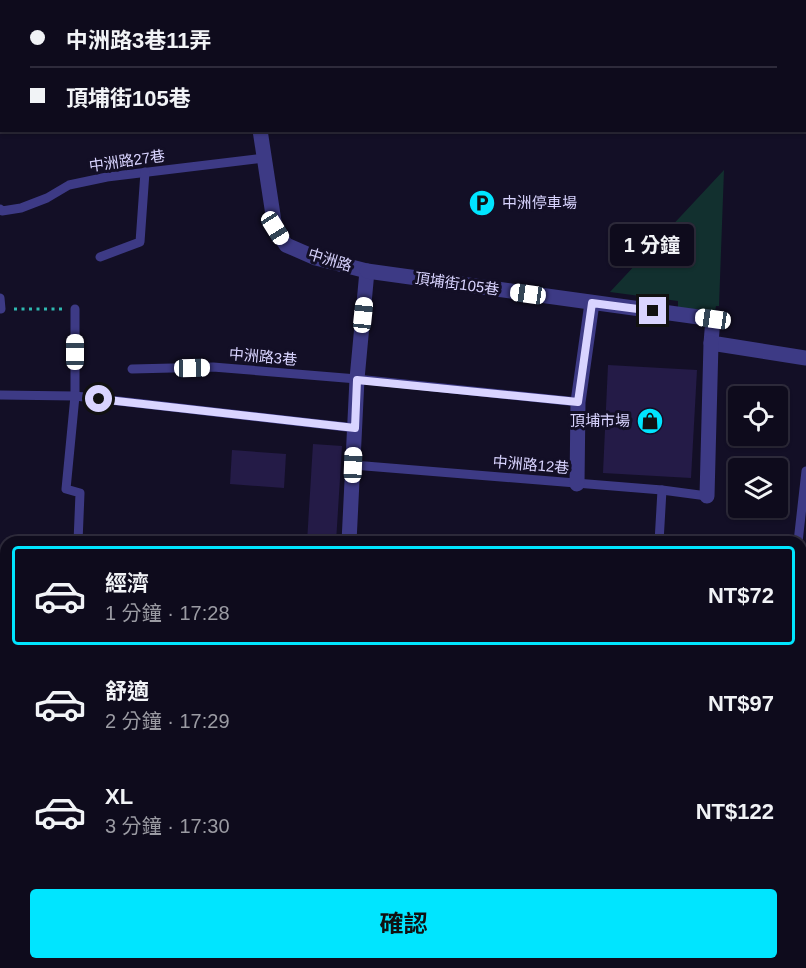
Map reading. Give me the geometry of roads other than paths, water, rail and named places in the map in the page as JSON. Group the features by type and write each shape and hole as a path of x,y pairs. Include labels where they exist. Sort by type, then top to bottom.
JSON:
{"street":[{"name":"中洲路","path":"260,132 275,228 286,245 316,258 367,271 357,380 349,536"},
{"name":"頂埔街105巷","path":"367,271 713,319 711,343"},
{"path":"577,484 578,402 592,303"},
{"path":"707,496 711,343 806,358"}],"lane":[{"name":"中洲路27巷","path":"0,209 2,211 21,208 47,198 69,185 107,177 264,158"},
{"path":"100,257 140,242 145,172"},
{"path":"0,298 1,309"},
{"path":"75,309 75,396 66,489 80,493 78,536"},
{"name":"中洲路3巷","path":"132,369 213,368 578,402"},
{"path":"0,395 75,396 355,428"},
{"name":"中洲路12巷","path":"353,465 662,490 707,496"},
{"path":"799,536 806,471"},
{"path":"659,536 662,490"}],"place":[{"name":"中洲停車場","path":"482,203"},
{"name":"頂埔市場","path":"650,421"}]}
